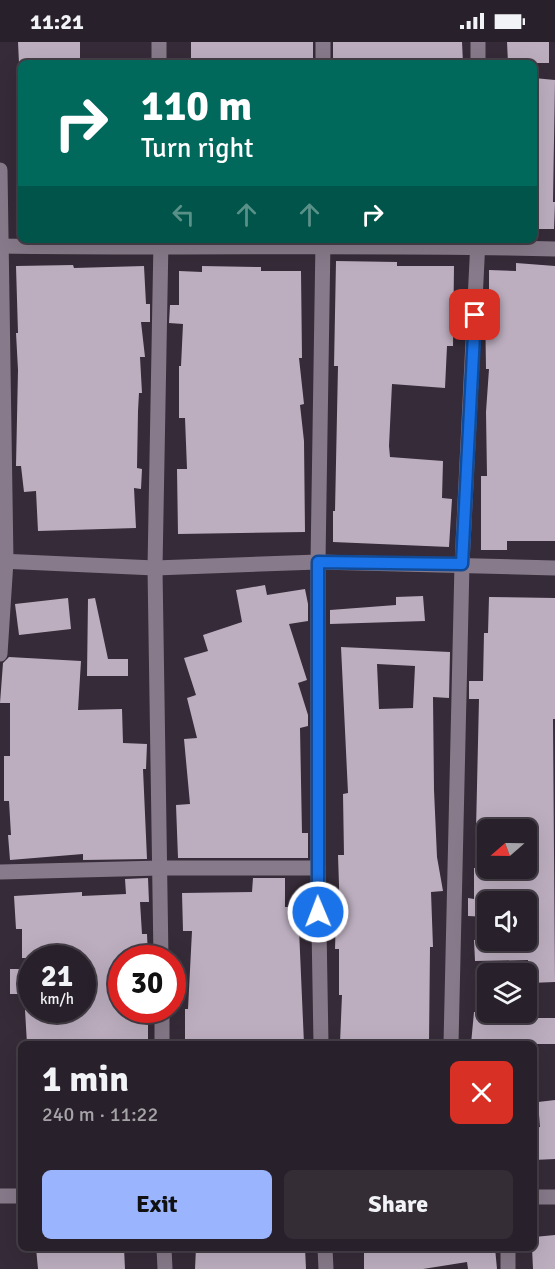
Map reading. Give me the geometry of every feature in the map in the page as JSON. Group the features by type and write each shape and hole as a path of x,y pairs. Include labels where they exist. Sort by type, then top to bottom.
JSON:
{"street":[{"path":"159,42 159,60"},
{"path":"323,42 323,60"},
{"path":"478,42 478,60"},
{"path":"0,170 3,561 0,654"},
{"path":"0,246 323,243 478,244 555,249"},
{"path":"321,1041 318,868 318,562 323,243"},
{"path":"161,244 155,568 161,945"},
{"path":"451,1041 462,564 478,244"},
{"path":"3,561 155,568 318,562 555,568"},
{"path":"0,872 161,868 318,868"},
{"path":"162,1023 162,1041"},
{"path":"0,1196 18,1196"},
{"path":"537,1197 555,1197"},
{"path":"164,1251 165,1269"},
{"path":"325,1251 326,1269"},
{"path":"508,1251 508,1269"}],"building":[{"path":"18,42 80,42 80,60 19,60"},
{"path":"191,42 313,42 313,60 191,60"},
{"path":"333,42 462,42 463,60 333,60"},
{"path":"507,42 549,42 549,63 537,63 537,60 508,60"},
{"path":"537,78 555,80 554,229 537,229"},
{"path":"336,261 397,262 397,266 454,266 453,346 447,346 445,388 392,384 389,446 390,457 443,461 442,498 452,499 449,547 333,542 338,366 334,366"},
{"path":"516,263 555,266 555,541 507,541 507,550 481,550 481,476 487,476 486,412 489,369 486,369 485,301 486,296 489,296 489,270 516,271"},
{"path":"73,265 74,268 144,266 146,304 150,304 150,322 141,322 145,357 140,357 142,393 139,393 137,468 142,469 141,489 134,488 136,528 38,531 36,491 24,492 21,466 16,466 18,370 16,333 18,333 16,266"},
{"path":"202,266 261,267 261,271 301,271 302,358 299,358 304,404 300,405 304,441 305,532 178,534 177,469 187,469 185,418 179,418 179,366 181,366 183,324 169,323 170,305 179,305 179,271 202,272"},
{"path":"265,585 267,595 305,589 308,604 308,621 289,624 307,680 298,683 308,715 308,726 300,728 302,833 308,833 308,858 178,858 176,805 190,804 184,739 197,738 187,698 196,695 184,658 208,651 203,635 242,622 236,590"},
{"path":"423,596 425,621 330,624 330,610 396,605 396,597"},
{"path":"489,597 555,598 555,719 553,719 555,982 537,983 537,963 528,963 528,960 475,961 474,940 477,940 477,951 537,951 537,891 477,891 477,916 468,916 468,898 474,899 474,868 477,868 477,879 537,879 537,819 477,819 476,830 479,699 469,699 469,681 483,681 484,633 488,633"},
{"path":"68,598 71,629 19,635 15,604"},
{"path":"95,598 108,659 128,659 128,676 87,676 88,599"},
{"path":"341,647 450,652 449,698 433,697 437,857 443,891 431,892 433,947 430,947 429,1041 340,1041 342,995 339,995 339,949 335,949 336,915 340,915 338,855 344,855 343,794 348,793","holes":["377,664 415,666 413,708 379,709"]},
{"path":"9,657 81,661 78,710 122,709 123,743 147,744 146,769 143,769 147,859 83,860 83,854 10,860 9,801 4,801 4,756 10,756 10,703 0,703 3,663"},
{"path":"148,878 149,902 140,902 142,934 147,934 147,945 108,945 108,1023 148,1023 148,1041 27,1041 26,1023 96,1023 96,945 22,945 22,929 16,929 14,896 82,892 82,896 126,894 125,879"},
{"path":"253,878 285,878 285,907 301,907 301,929 299,929 304,1041 185,1041 192,931 183,931 182,893 252,892"},
{"path":"10,969 18,969 18,994 10,994"},
{"path":"474,1012 477,1012 477,1023 537,1023 537,1018 555,1018 555,1044 537,1044 537,1041 471,1041"},
{"path":"555,1100 555,1159 537,1160 537,1128 540,1127 538,1102"},
{"path":"555,1235 555,1269 533,1269 532,1251 537,1251 537,1237"},
{"path":"36,1251 124,1251 125,1269 38,1269"},
{"path":"196,1251 305,1251 306,1269 195,1269"},
{"path":"364,1251 495,1251 497,1269 468,1269 467,1262 423,1269 364,1269"}],"route":[{"path":"318,912 318,562 462,564 475,315"}]}
